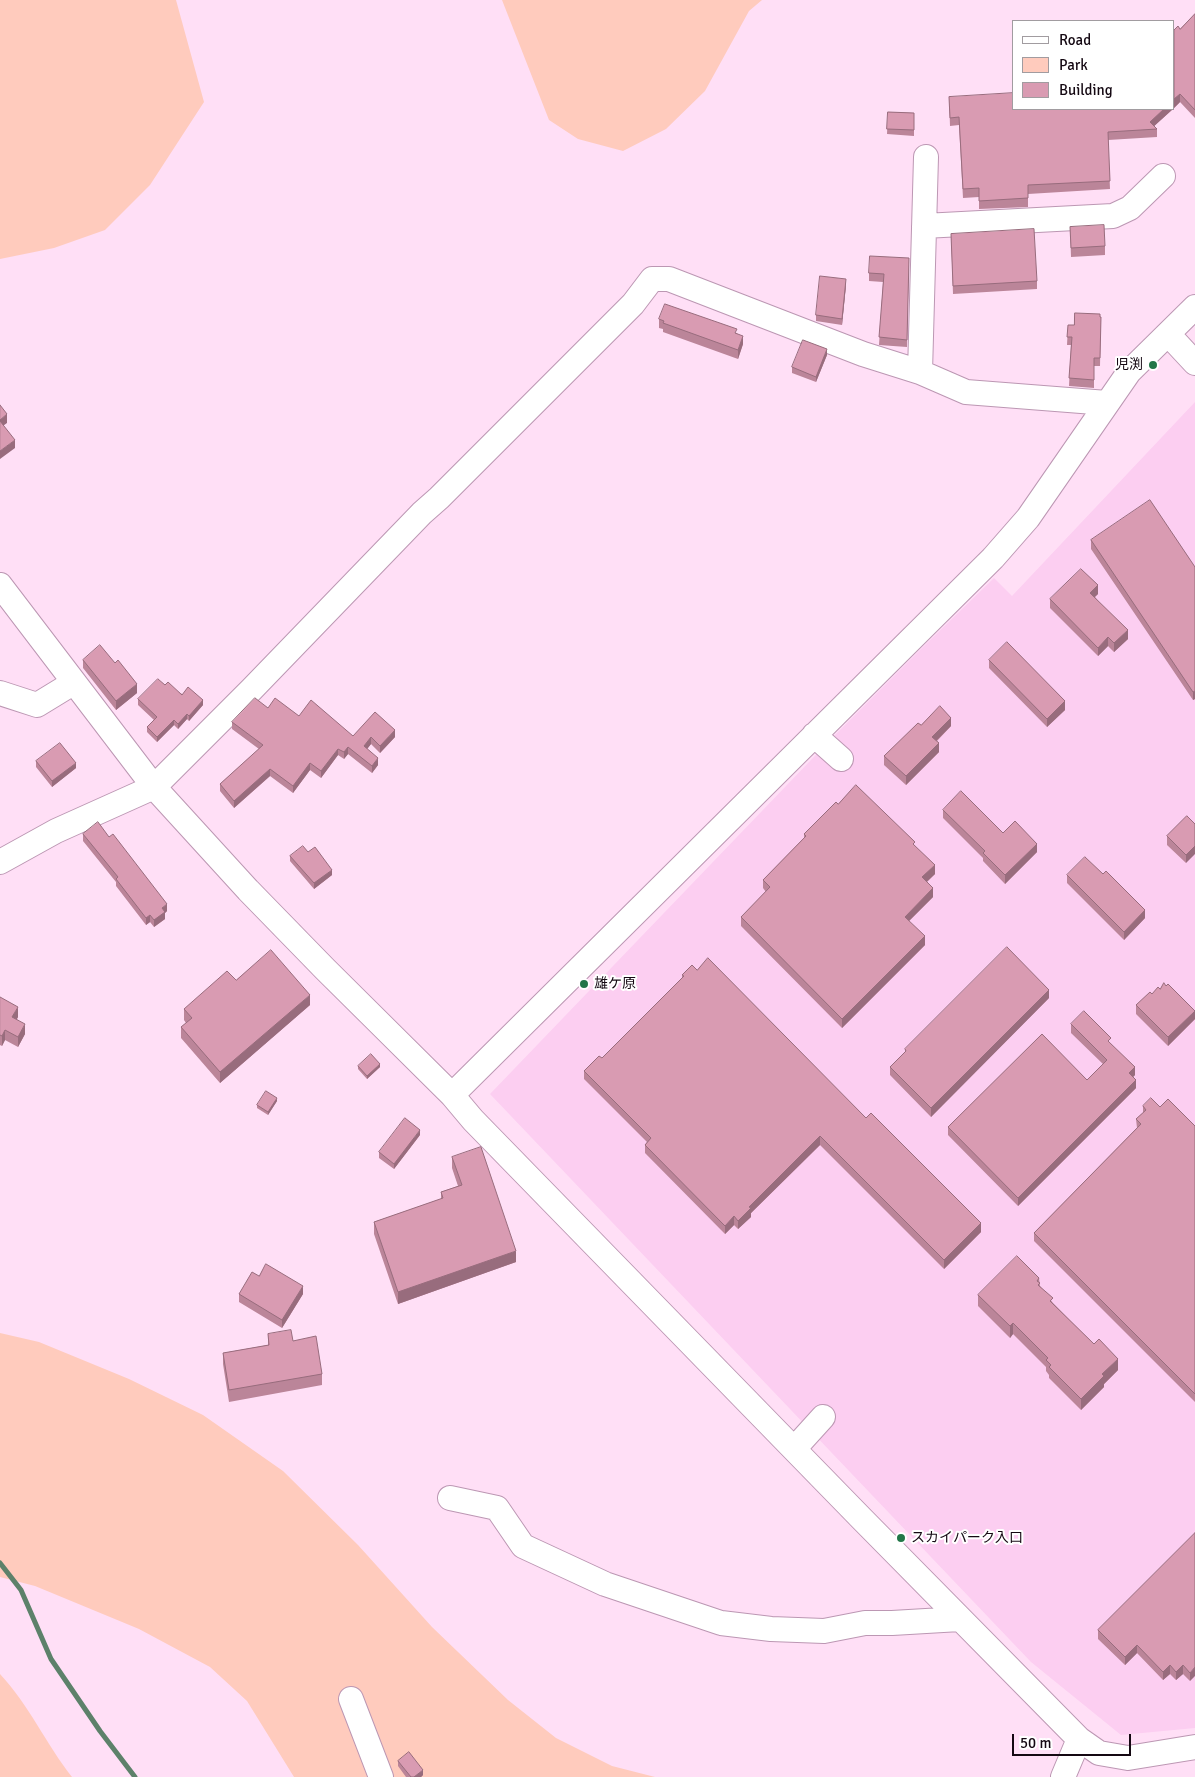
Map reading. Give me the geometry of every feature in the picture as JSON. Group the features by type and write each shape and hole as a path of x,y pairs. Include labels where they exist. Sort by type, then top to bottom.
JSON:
{"street":[{"path":"920,372 926,157"},
{"path":"924,226 1113,216 1130,208 1163,176"},
{"path":"0,862 56,830 154,787 422,514 633,304 652,279 669,280 815,336 920,372 966,392 1107,403"},
{"path":"452,1095 992,558 1028,518 1129,372 1195,307"},
{"path":"1168,334 1195,363"},
{"path":"0,585 154,787 248,890 324,969 452,1095 480,1128 1079,1739 1120,1767 1128,1758 1195,1747"},
{"path":"0,693 37,705 74,683"},
{"path":"814,735 841,760"},
{"path":"794,1449 823,1417"},
{"path":"450,1498 497,1508 523,1546 605,1584 721,1623 771,1629 824,1631 865,1623 960,1619"},
{"path":"351,1699 381,1777"},
{"path":"1063,1777 1079,1739"}],"shaded area":[{"path":"1195,402 1195,1728 1121,1735 1031,1662 490,1094 835,735 924,646 994,578 1012,596"}],"green space":[{"path":"0,0 176,0 204,102 150,185 105,230 54,248 0,259"},
{"path":"502,0 762,0 749,11 705,91 666,129 623,151 578,139 549,120"},
{"path":"0,1333 39,1342 129,1379 203,1415 283,1471 358,1545 432,1627 508,1700 556,1738 612,1766 655,1777 294,1777 247,1701 210,1667 139,1629 35,1586 0,1577"},
{"path":"0,1674 20,1699 72,1777 0,1777"}],"building":[{"path":"1195,14 1195,110 1180,94 1175,98 1175,29 1178,26 1180,29"},
{"path":"1012,93 1012,110 1163,110 1150,122 1157,129 1108,132 1110,181 1028,185 1028,198 979,201 979,188 963,189 959,117 950,118 949,97"},
{"path":"888,112 914,113 914,130 887,129"},
{"path":"1104,225 1105,246 1071,248 1070,227"},
{"path":"1034,229 1037,281 953,286 951,234"},
{"path":"870,256 909,258 907,340 879,337 884,274 869,273"},
{"path":"820,276 846,279 842,319 816,315"},
{"path":"665,304 737,329 735,333 743,336 738,350 663,323 664,321 659,319"},
{"path":"1075,313 1100,314 1101,317 1100,358 1094,358 1094,380 1069,378 1072,337 1067,337 1068,325 1074,325"},
{"path":"803,340 827,349 816,377 792,367"},
{"path":"0,405 7,414 0,420"},
{"path":"0,421 15,440 0,451"},
{"path":"1150,500 1195,567 1195,691 1193,692 1091,540"},
{"path":"1081,569 1098,585 1090,593 1128,630 1114,643 1108,637 1098,648 1050,599"},
{"path":"1007,642 1065,701 1047,719 989,660"},
{"path":"100,645 115,663 118,660 137,684 116,701 83,660"},
{"path":"158,679 165,685 168,682 182,695 188,687 203,700 189,716 187,714 178,724 174,720 157,737 147,727 157,717 138,699"},
{"path":"255,698 268,708 275,698 299,716 311,700 353,736 375,712 395,730 380,746 371,737 364,746 378,758 372,766 348,747 344,752 338,749 321,771 310,763 293,786 270,769 234,801 220,784 263,745 232,722"},
{"path":"940,706 951,718 932,737 939,743 906,776 884,756 918,723 921,725"},
{"path":"60,743 76,763 52,781 36,761"},
{"path":"856,785 915,842 913,844 935,865 922,877 933,888 905,917 925,936 842,1019 741,917 770,887 763,880 806,836 804,834"},
{"path":"961,791 1003,833 1015,821 1037,844 1005,875 983,853 985,851 943,810"},
{"path":"1187,816 1195,824 1195,846 1186,855 1167,836"},
{"path":"98,822 109,837 113,834 167,904 162,908 165,912 154,920 150,915 146,918 116,879 118,877 83,834"},
{"path":"303,846 308,852 315,847 332,870 314,883 290,856"},
{"path":"1085,857 1103,874 1106,871 1145,910 1124,932 1067,875"},
{"path":"1007,947 1049,990 931,1108 890,1067 906,1051 905,1049"},
{"path":"271,950 310,995 220,1072 181,1027 192,1018 184,1009 227,971 236,980"},
{"path":"708,958 866,1118 871,1113 981,1223 944,1260 820,1136 749,1207 751,1208 738,1221 734,1216 725,1226 645,1145 651,1138 584,1071 599,1056 602,1058 684,976 682,975 692,965 697,970"},
{"path":"1164,983 1166,986 1168,984 1195,1011 1168,1037 1136,1005 1150,992 1152,994 1158,987 1160,989"},
{"path":"0,997 18,1007 12,1017 25,1024 18,1037 5,1030 2,1036 0,1035"},
{"path":"1084,1011 1111,1038 1108,1041 1135,1067 1129,1073 1136,1080 1018,1198 948,1127 1042,1034 1087,1080 1107,1060 1071,1024"},
{"path":"371,1054 380,1064 367,1076 358,1066"},
{"path":"266,1091 277,1098 268,1112 257,1105"},
{"path":"1151,1098 1160,1107 1168,1099 1195,1126 1195,1394 1034,1233 1141,1124 1136,1119 1146,1110 1143,1106"},
{"path":"405,1118 420,1130 394,1164 379,1152"},
{"path":"481,1147 516,1251 398,1292 374,1222 443,1198 441,1192 462,1185 452,1157"},
{"path":"1017,1256 1039,1278 1037,1281 1040,1283 1038,1285 1053,1298 1050,1301 1094,1344 1099,1339 1118,1359 1102,1374 1104,1376 1081,1399 1049,1367 1051,1365 1046,1360 1048,1358 1013,1323 1010,1326 978,1295"},
{"path":"266,1264 303,1286 282,1320 239,1294 252,1272 259,1276"},
{"path":"291,1330 293,1341 316,1336 322,1374 229,1390 223,1353 269,1345 268,1334"},
{"path":"1195,1533 1195,1667 1190,1673 1183,1665 1176,1672 1170,1665 1163,1672 1137,1645 1125,1657 1098,1630"},
{"path":"409,1752 423,1770 414,1777 411,1777 398,1761"}],"waterway":[{"path":"0,1563 21,1590 51,1659 100,1731 135,1777"}],"place":[{"name":"児渕","path":"1153,365"},
{"name":"雄ケ原","path":"584,984"},
{"name":"スカイパーク入口","path":"901,1538"}]}
